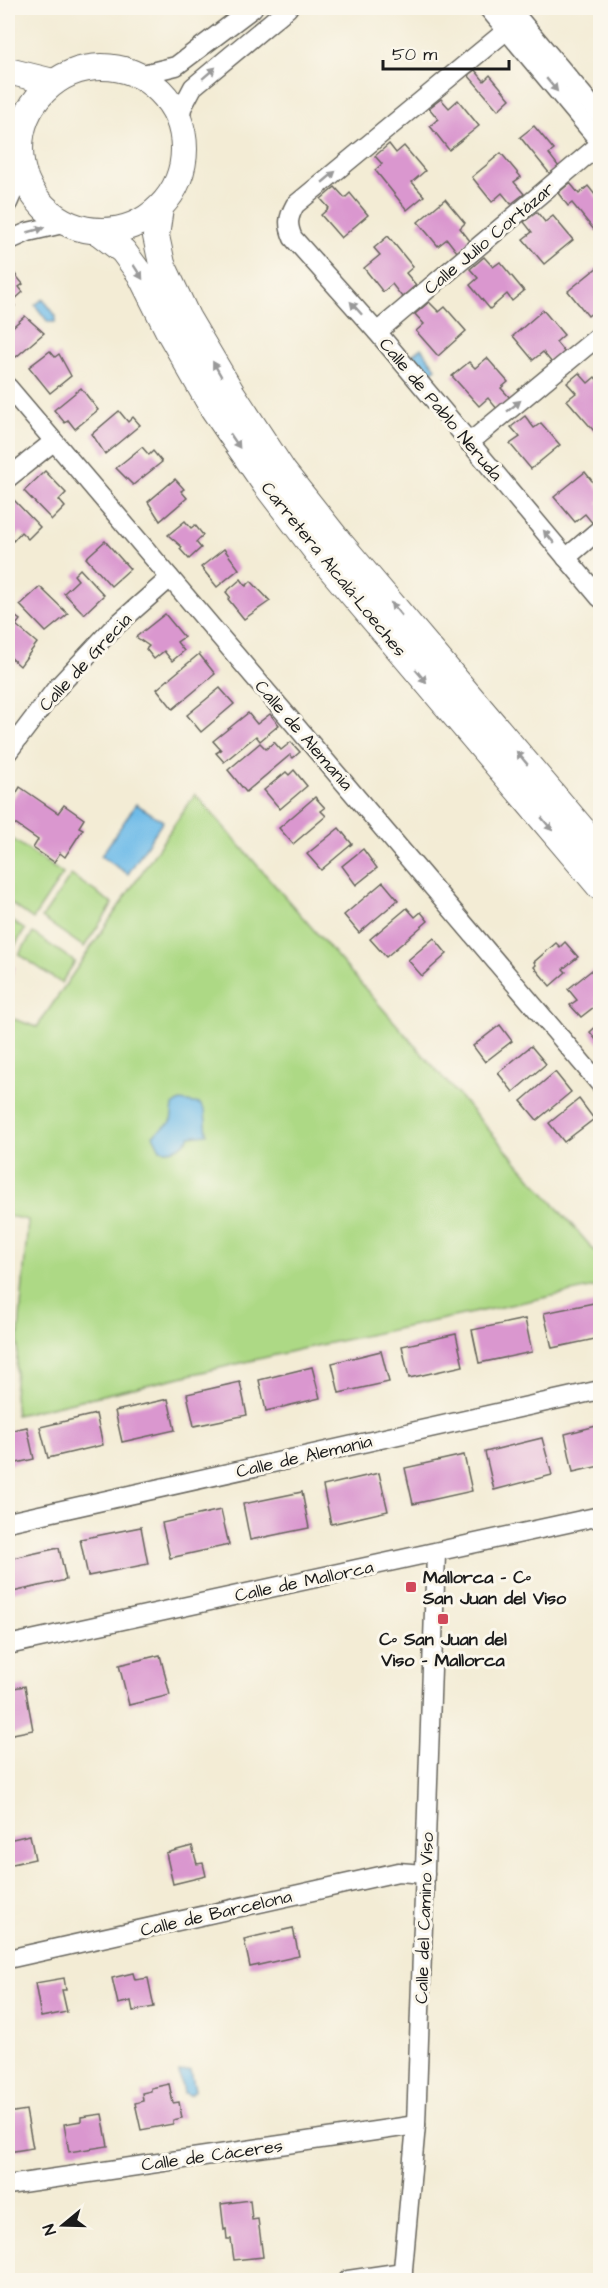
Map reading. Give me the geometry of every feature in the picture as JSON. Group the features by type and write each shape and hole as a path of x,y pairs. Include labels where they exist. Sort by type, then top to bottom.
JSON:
{"main road":[{"path":"95,67 118,68 139,75 157,87 171,103 180,122 184,145 182,168 174,189 160,208 141,221 120,229 97,231 67,223 47,209 32,191 23,169 14,129 53,82 73,72 95,67"},
{"path":"8,71 53,82"},
{"name":"Carretera Alcalá-Loeches","path":"160,208 156,236 162,264 182,306 232,395 283,471 340,543 600,850"},
{"name":"Carretera Alcalá-Loeches","path":"97,231 123,251 140,274 167,328 212,406 313,547 600,887"}],"street":[{"path":"139,75 176,66 253,8"},
{"path":"180,122 182,108 194,87 288,8"},
{"path":"488,8 600,143"},
{"path":"510,8 600,115"},
{"name":"Calle de Pablo Neruda","path":"507,30 295,205 288,217 293,238 377,332 600,598"},
{"name":"Calle Julio Cortázar","path":"377,332 600,143"},
{"path":"8,203 23,169"},
{"path":"8,241 28,232 67,223"},
{"path":"469,443 600,335"},
{"name":"Calle de Alemania","path":"8,387 600,1084"},
{"path":"8,478 54,442"},
{"path":"566,558 600,529"},
{"name":"Calle de Grecia","path":"8,752 55,690 111,630 170,578"},
{"name":"Calle de Alemania","path":"8,1522 600,1390"},
{"name":"Calle de Mallorca","path":"8,1645 436,1554 600,1516"},
{"name":"Calle del Camino Viso","path":"402,2276 416,2126 436,1554"},
{"name":"Calle de Barcelona","path":"8,1959 398,1872 425,1874"},
{"name":"Calle de Cáceres","path":"8,2185 416,2126"},
{"path":"348,2280 402,2276"}],"green space":[{"path":"195,794 600,1257 600,1286 306,1348 16,1415 14,1395 28,1220 8,1216 8,1017 37,1027"},
{"path":"8,836 63,874 33,919 8,901"},
{"path":"71,875 113,904 84,947 42,918"},
{"path":"8,918 25,930 11,951 8,949"},
{"path":"33,933 75,962 61,983 19,954"}],"water":[{"path":"43,299 56,316 55,322 48,322 35,305"},
{"path":"421,348 436,368 427,375 412,355"},
{"path":"136,804 163,821 128,874 101,856"},
{"path":"180,1101 200,1104 205,1111 207,1134 190,1136 181,1146 173,1149 160,1149 153,1135 171,1122 173,1106"},
{"path":"191,2070 195,2091 190,2095 183,2093 179,2072"}],"building":[{"path":"475,70 484,81 490,75 510,99 498,110 468,75"},
{"path":"441,99 449,108 458,100 479,126 449,150 430,126 438,119 429,108"},
{"path":"534,126 554,150 549,154 559,167 550,174 520,137"},
{"path":"389,144 396,153 404,146 425,171 412,182 424,196 407,210 375,170 382,164 375,156"},
{"path":"501,153 521,177 514,182 524,194 511,204 502,193 492,202 472,177"},
{"path":"570,183 579,194 588,186 600,201 600,227 595,231 572,203 568,206 558,193"},
{"path":"335,187 345,198 350,193 368,215 341,238 321,215 329,208 321,199"},
{"path":"445,199 465,223 460,228 470,241 457,252 447,239 438,246 418,222"},
{"path":"537,212 545,222 553,216 573,240 544,264 523,239 532,232 524,222"},
{"path":"388,236 413,267 406,273 416,285 402,297 392,284 383,292 364,268 380,255 374,248"},
{"path":"484,257 493,267 500,262 524,291 512,301 507,294 490,309 470,285 478,278 470,269"},
{"path":"598,267 600,271 600,311 598,308 588,316 568,291"},
{"path":"10,268 23,284 19,287 23,292 12,302 15,306 8,312 8,271"},
{"path":"429,302 439,312 445,307 466,331 438,356 416,331 424,324 415,314"},
{"path":"543,310 564,335 556,342 565,353 552,363 543,352 533,360 513,336"},
{"path":"25,316 44,333 16,357 8,350 8,331"},
{"path":"50,351 55,357 59,354 71,376 50,393 29,367"},
{"path":"487,358 508,382 501,388 511,399 498,410 488,398 479,406 452,376 469,362 475,368"},
{"path":"579,373 588,383 595,377 600,383 600,425 594,431 567,400 576,393 567,383"},
{"path":"81,388 98,410 75,429 68,420 65,423 54,410"},
{"path":"119,411 128,422 133,417 140,425 105,454 92,434"},
{"path":"525,416 534,428 541,423 560,445 531,469 510,444 520,437 511,427"},
{"path":"142,447 149,455 153,451 162,462 133,485 116,468"},
{"path":"45,471 66,493 59,500 65,507 52,520 24,491"},
{"path":"585,472 600,491 598,502 600,519 594,525 585,514 575,522 554,497"},
{"path":"175,479 184,489 181,491 187,498 160,521 148,502"},
{"path":"13,499 40,527 28,539 21,532 13,541 8,535 8,504"},
{"path":"185,521 191,528 195,525 203,535 196,542 201,548 189,559 180,549 182,547 168,535"},
{"path":"105,541 130,569 111,586 86,558"},
{"path":"224,549 239,569 217,587 201,567"},
{"path":"80,569 104,595 84,614 64,593 78,580 74,575"},
{"path":"241,579 246,586 251,581 270,601 244,619 228,599 230,597 226,592"},
{"path":"40,587 68,614 46,632 20,605"},
{"path":"12,614 20,620 16,625 37,643 20,666 8,655 8,620"},
{"path":"165,614 184,637 177,642 184,651 172,661 164,651 154,659 146,649 149,646 136,637"},
{"path":"199,654 215,674 173,709 157,689"},
{"path":"220,688 234,704 201,732 187,715"},
{"path":"248,713 257,724 270,714 279,725 260,741 256,736 224,762 216,753 221,750 213,741"},
{"path":"274,742 281,750 291,742 300,752 293,758 290,755 246,792 228,770 260,743 266,749"},
{"path":"294,770 307,786 280,809 264,790 286,772 289,775"},
{"path":"20,787 58,813 64,805 84,819 79,827 83,829 65,857 60,853 54,862 33,848 38,840 8,819 8,807"},
{"path":"315,797 325,808 321,811 326,816 293,844 279,828"},
{"path":"339,828 352,844 321,870 307,854"},
{"path":"363,849 377,868 356,885 342,866"},
{"path":"383,882 398,900 359,933 344,915"},
{"path":"407,908 415,917 421,912 428,921 386,957 370,939"},
{"path":"434,938 447,954 422,976 408,960"},
{"path":"565,942 578,957 563,969 566,972 550,986 534,967 536,965 534,962 556,943 560,947"},
{"path":"8,964 15,967 8,986"},
{"path":"592,970 600,980 600,995 596,999 599,1003 581,1017 570,1005 577,1000 568,989"},
{"path":"600,1023 600,1045 590,1032"},
{"path":"500,1025 512,1041 485,1062 473,1046"},
{"path":"531,1046 546,1064 513,1092 498,1073"},
{"path":"555,1072 571,1092 537,1120 521,1101"},
{"path":"579,1099 594,1119 564,1142 549,1123"},
{"path":"599,1302 600,1338 552,1348 544,1313"},
{"path":"525,1319 532,1352 479,1363 472,1330"},
{"path":"456,1334 463,1366 409,1378 402,1346"},
{"path":"381,1351 389,1382 339,1393 332,1363"},
{"path":"312,1367 320,1398 266,1411 259,1380"},
{"path":"240,1382 247,1415 194,1426 187,1394"},
{"path":"168,1399 175,1430 122,1442 115,1411"},
{"path":"96,1414 103,1445 48,1458 40,1427"},
{"path":"600,1425 600,1466 573,1472 565,1434"},
{"path":"27,1427 34,1459 8,1465 8,1431"},
{"path":"542,1438 552,1475 494,1490 485,1452"},
{"path":"464,1455 472,1491 413,1504 405,1468"},
{"path":"379,1473 388,1511 331,1524 323,1486"},
{"path":"302,1492 309,1528 250,1540 243,1504"},
{"path":"221,1510 229,1545 170,1558 162,1523"},
{"path":"141,1527 148,1564 88,1576 80,1539"},
{"path":"59,1548 66,1580 8,1593 8,1559"},
{"path":"160,1655 170,1695 129,1705 119,1665"},
{"path":"25,1686 33,1730 8,1735 8,1689"},
{"path":"30,1835 35,1859 8,1865 8,1840"},
{"path":"192,1846 197,1864 203,1863 206,1876 173,1884 166,1853"},
{"path":"293,1928 299,1956 250,1967 244,1939"},
{"path":"133,1973 135,1980 148,1978 154,2007 133,2011 131,2001 118,2004 112,1978"},
{"path":"64,1978 66,1990 62,1990 67,2012 41,2017 35,1983"},
{"path":"169,2084 173,2103 179,2102 182,2118 173,2120 173,2124 141,2130 135,2103 143,2101 142,2093 151,2091 151,2088"},
{"path":"26,2110 33,2148 8,2152 8,2113"},
{"path":"102,2114 108,2146 69,2152 64,2124 81,2121 81,2117"},
{"path":"250,2200 252,2220 258,2219 263,2257 234,2260 231,2239 227,2239 226,2229 224,2230 221,2204"}],"place":[{"name":"Mallorca - Cº San Juan del Viso","path":"411,1587"},
{"name":"Cº San Juan del Viso - Mallorca","path":"443,1619"}]}
